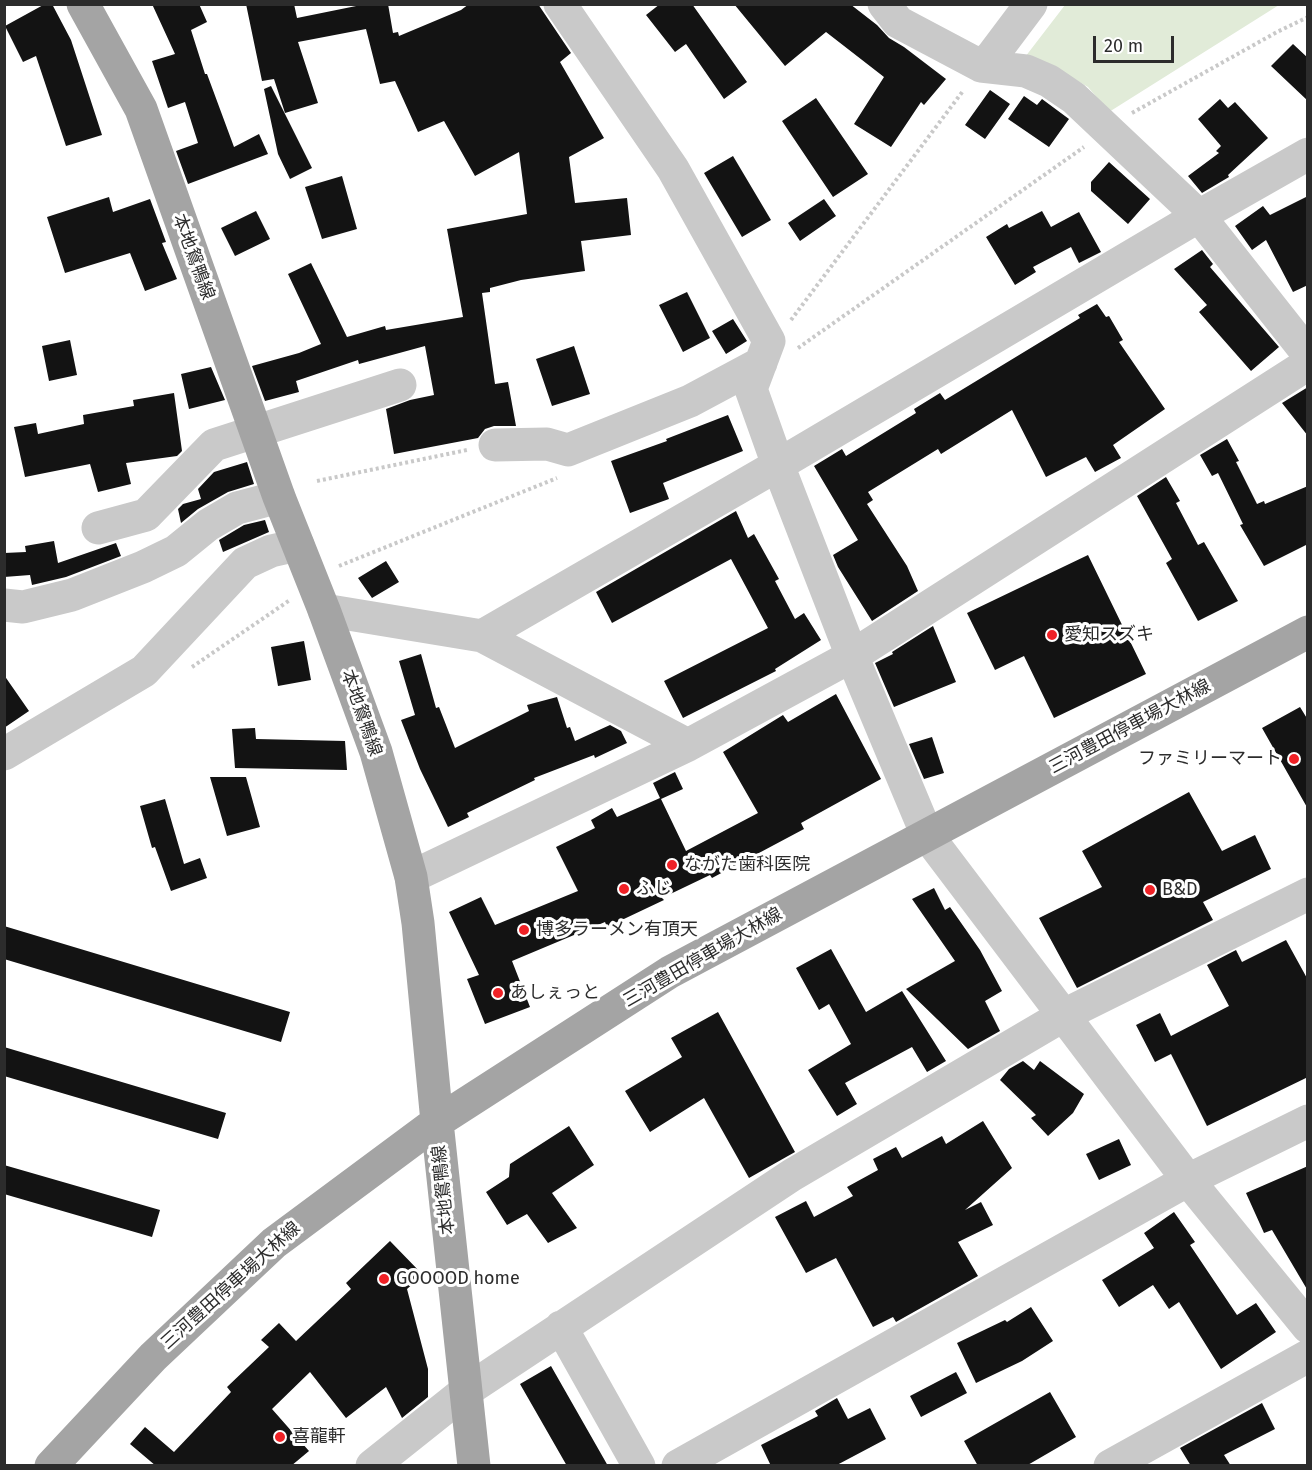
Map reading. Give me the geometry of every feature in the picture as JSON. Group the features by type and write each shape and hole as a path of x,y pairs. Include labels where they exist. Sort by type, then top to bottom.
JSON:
{"main road":[{"name":"本地鴛鴨線","path":"83,4 141,109 255,432 376,752 411,877 418,923 474,1466"},
{"name":"三河豊田停車場大林線","path":"51,1466 153,1357 274,1243 437,1122 670,972 1308,632"}],"street":[{"path":"560,4 674,169 765,352 750,389 852,656 927,835 1188,1180 1308,1327"},
{"path":"884,4 898,22 981,66 1026,71 1049,81 1074,98 1199,216 1308,354"},
{"path":"981,66 992,56 1031,4"},
{"path":"482,636 1308,154"},
{"path":"495,445 547,444 568,450 690,401 765,352"},
{"path":"411,877 688,745 852,656 1308,364"},
{"path":"98,528 146,515 214,445 400,385"},
{"path":"4,604 23,607 72,595 133,572 176,551 208,525 237,508 288,520 271,551 245,563 144,671 4,754"},
{"path":"324,610 482,636 688,745"},
{"path":"372,1466 466,1391 792,1175 1064,1015 1308,894"},
{"path":"678,1466 1188,1180 1308,1121"},
{"path":"561,1327 639,1466"},
{"path":"1110,1466 1145,1457 1308,1356"}],"path":[{"path":"1130,114 1308,17"},
{"path":"765,352 790,322 981,66"},
{"path":"317,481 495,445"}],"green space":[{"path":"1065,5 1279,5 1109,112 1088,87 1050,65 1022,61"}],"building":[{"path":"45,4 52,4 71,40 102,135 66,146 36,56 23,62 5,26"},
{"path":"152,4 199,4 207,22 191,30 205,74 207,74 234,147 259,134 268,154 188,184 176,151 198,143 185,102 168,108 152,61 175,54"},
{"path":"246,4 294,4 297,18 366,4 388,4 393,33 398,32 399,36 461,10 469,4 538,4 571,53 560,62 604,138 569,157 575,203 627,198 631,235 581,241 585,271 521,280 490,288 490,292 482,293 495,384 508,382 516,426 494,426 485,429 478,438 394,454 386,409 410,400 434,395 425,346 359,364 358,360 296,381 299,392 265,401 252,366 299,353 321,344 288,274 311,263 347,337 385,326 386,330 463,317 447,229 527,214 519,152 475,176 444,121 418,132 395,81 380,84 366,29 298,42 318,103 285,113 274,79 262,81"},
{"path":"660,4 692,4 747,82 724,99 686,44 675,52 646,15"},
{"path":"734,4 850,4 877,25 889,38 946,79 924,105 921,102 891,147 854,124 884,77 826,32 785,66"},
{"path":"1293,44 1308,58 1308,101 1271,66"},
{"path":"271,86 312,168 290,179 278,154 264,89"},
{"path":"990,90 1010,104 985,139 965,125"},
{"path":"1024,96 1037,105 1042,99 1069,119 1049,147 1008,119"},
{"path":"816,98 868,174 833,197 782,121"},
{"path":"1220,99 1228,108 1235,102 1268,138 1228,175 1229,177 1202,193 1188,176 1219,153 1216,151 1221,146 1198,119"},
{"path":"733,156 771,220 742,237 704,173"},
{"path":"1109,162 1150,199 1128,224 1091,191 1091,182"},
{"path":"342,176 357,229 322,239 305,187"},
{"path":"1308,196 1308,285 1293,292 1266,240 1252,250 1235,226 1263,206 1270,215"},
{"path":"109,197 113,212 150,199 166,242 162,243 177,279 145,291 130,253 65,273 47,217"},
{"path":"824,199 836,216 800,241 788,223"},
{"path":"256,211 270,239 235,256 221,228"},
{"path":"1042,211 1051,227 1079,212 1101,252 1079,263 1071,247 1033,267 1036,272 1015,285 986,237 1007,224 1009,228"},
{"path":"1202,250 1213,264 1210,267 1279,347 1251,371 1199,312 1207,305 1174,269"},
{"path":"687,292 710,338 683,352 659,305"},
{"path":"1097,304 1106,317 1109,316 1123,340 1119,342 1165,409 1113,445 1121,458 1095,472 1086,457 1046,477 1012,410 941,454 938,449 868,492 873,500 867,504 907,566 918,591 872,621 838,567 833,555 858,540 814,466 842,449 846,456 916,413 914,409 940,393 945,400 1080,318 1078,315"},
{"path":"733,319 747,341 726,354 712,331"},
{"path":"70,340 77,375 49,381 42,346"},
{"path":"574,346 590,394 552,406 536,359"},
{"path":"211,367 225,400 189,409 181,374"},
{"path":"1308,387 1308,436 1282,403"},
{"path":"174,393 182,451 177,456 126,463 131,484 98,492 90,464 25,477 14,427 36,423 38,434 84,424 83,415 134,406 133,400"},
{"path":"728,415 743,451 663,483 669,499 630,513 611,461 667,441 666,439"},
{"path":"1227,439 1257,504 1264,501 1265,504 1308,486 1308,544 1264,566 1240,525 1243,524 1218,473 1212,476 1200,455"},
{"path":"247,462 254,484 228,492 198,509 181,523 178,509 183,504 201,499 198,489 214,472"},
{"path":"1166,477 1180,501 1176,503 1198,545 1204,542 1238,601 1198,621 1166,563 1172,559 1137,496"},
{"path":"736,511 748,538 754,534 779,579 775,581 795,619 804,613 821,640 775,669 776,671 683,718 664,681 768,628 731,559 612,623 596,592"},
{"path":"265,520 269,532 223,552 219,540 244,525"},
{"path":"54,541 58,563 116,543 121,556 66,577 32,585 30,575 4,577 4,553 26,552 25,546"},
{"name":"愛知スズキ","path":"1088,555 1146,674 1054,718 1024,656 995,670 967,613"},
{"path":"386,561 399,582 372,598 358,578"},
{"path":"933,626 956,682 894,707 875,663 893,654 892,652"},
{"path":"304,641 311,680 278,686 271,647"},
{"path":"421,654 436,708 439,707 455,748 529,711 527,705 557,697 567,728 570,727 575,741 610,725 621,731 627,743 595,758 594,755 534,778 535,780 467,813 469,817 448,827 420,769 401,720 415,715 399,661"},
{"path":"4,675 29,711 4,728"},
{"path":"836,694 881,779 801,823 804,829 712,878 710,875 607,927 605,922 512,961 530,1007 485,1024 467,979 479,975 449,912 481,897 495,925 578,891 556,847 595,828 591,820 612,808 617,817 660,798 653,783 675,772 683,789 661,799 686,851 758,813 723,752 783,715 788,722"},
{"name":"ファミリーマート","path":"1300,707 1308,720 1308,809 1262,728"},
{"path":"255,728 256,739 345,741 347,770 235,768 232,729"},
{"path":"932,737 944,773 924,779 909,744"},
{"path":"210,777 246,777 260,827 227,836"},
{"path":"1189,792 1222,851 1255,835 1271,869 1203,902 1213,920 1077,988 1039,918 1102,887 1082,851"},
{"path":"165,799 184,864 200,858 207,878 171,891 155,847 152,848 140,806"},
{"path":"934,888 945,910 950,907 980,950 1002,991 985,1001 1000,1031 968,1049 906,989 955,961 912,899"},
{"path":"4,926 290,1012 281,1042 4,959"},
{"path":"1286,940 1308,980 1308,1077 1207,1126 1171,1054 1155,1062 1136,1025 1160,1013 1171,1036 1229,1006 1207,965 1236,950 1242,962"},
{"path":"831,949 866,1012 902,991 946,1061 927,1072 912,1047 845,1083 857,1104 837,1116 808,1070 851,1044 829,1004 819,1010 796,968"},
{"path":"718,1012 795,1152 749,1178 704,1098 650,1132 625,1091 682,1057 671,1038"},
{"path":"4,1047 226,1113 218,1139 4,1076"},
{"path":"1023,1061 1034,1070 1040,1061 1084,1094 1073,1113 1048,1136 1031,1118 1036,1115 1000,1080 1009,1069"},
{"path":"983,1121 1012,1168 965,1210 981,1202 993,1225 958,1242 978,1276 896,1322 893,1317 873,1327 836,1258 806,1273 775,1217 806,1201 814,1217 853,1196 847,1187 878,1170 873,1159 896,1147 902,1158 942,1136 946,1144"},
{"path":"569,1126 594,1165 552,1193 577,1228 548,1243 527,1214 507,1225 486,1192 509,1177 510,1164"},
{"path":"1119,1139 1131,1165 1099,1180 1086,1154"},
{"path":"4,1165 160,1210 152,1237 4,1194"},
{"path":"1308,1166 1308,1291 1272,1230 1264,1233 1246,1193"},
{"path":"1174,1212 1195,1242 1190,1245 1237,1315 1256,1303 1276,1332 1221,1369 1179,1302 1169,1309 1153,1285 1119,1307 1102,1280 1154,1248 1144,1233"},
{"path":"390,1241 423,1275 407,1289 428,1369 428,1397 402,1418 386,1387 346,1418 310,1372 272,1409 309,1451 291,1466 156,1466 130,1444 145,1427 174,1452 231,1392 227,1387 269,1347 261,1340 279,1323 296,1341 351,1289 346,1283"},
{"path":"1031,1307 1053,1341 1022,1361 976,1383 957,1343 1005,1320 1007,1322"},
{"path":"551,1366 608,1466 567,1466 520,1384"},
{"path":"956,1372 967,1393 921,1417 910,1396"},
{"path":"1050,1392 1076,1437 1026,1466 978,1466 964,1441"},
{"path":"837,1398 848,1419 870,1408 886,1439 835,1466 771,1466 761,1445 818,1416 815,1411"},
{"path":"1262,1403 1275,1429 1224,1455 1231,1466 1191,1466 1180,1448"}],"place":[{"name":"愛知スズキ","path":"1052,635"},
{"name":"ファミリーマート","path":"1294,759"},
{"name":"ながた歯科医院","path":"672,865"},
{"name":"ふじ","path":"624,889"},
{"name":"B&D","path":"1150,890"},
{"name":"博多ラーメン有頂天","path":"524,930"},
{"name":"あしぇっと","path":"498,993"},
{"name":"GOOOOD home","path":"384,1279"},
{"name":"喜龍軒","path":"280,1437"}]}
